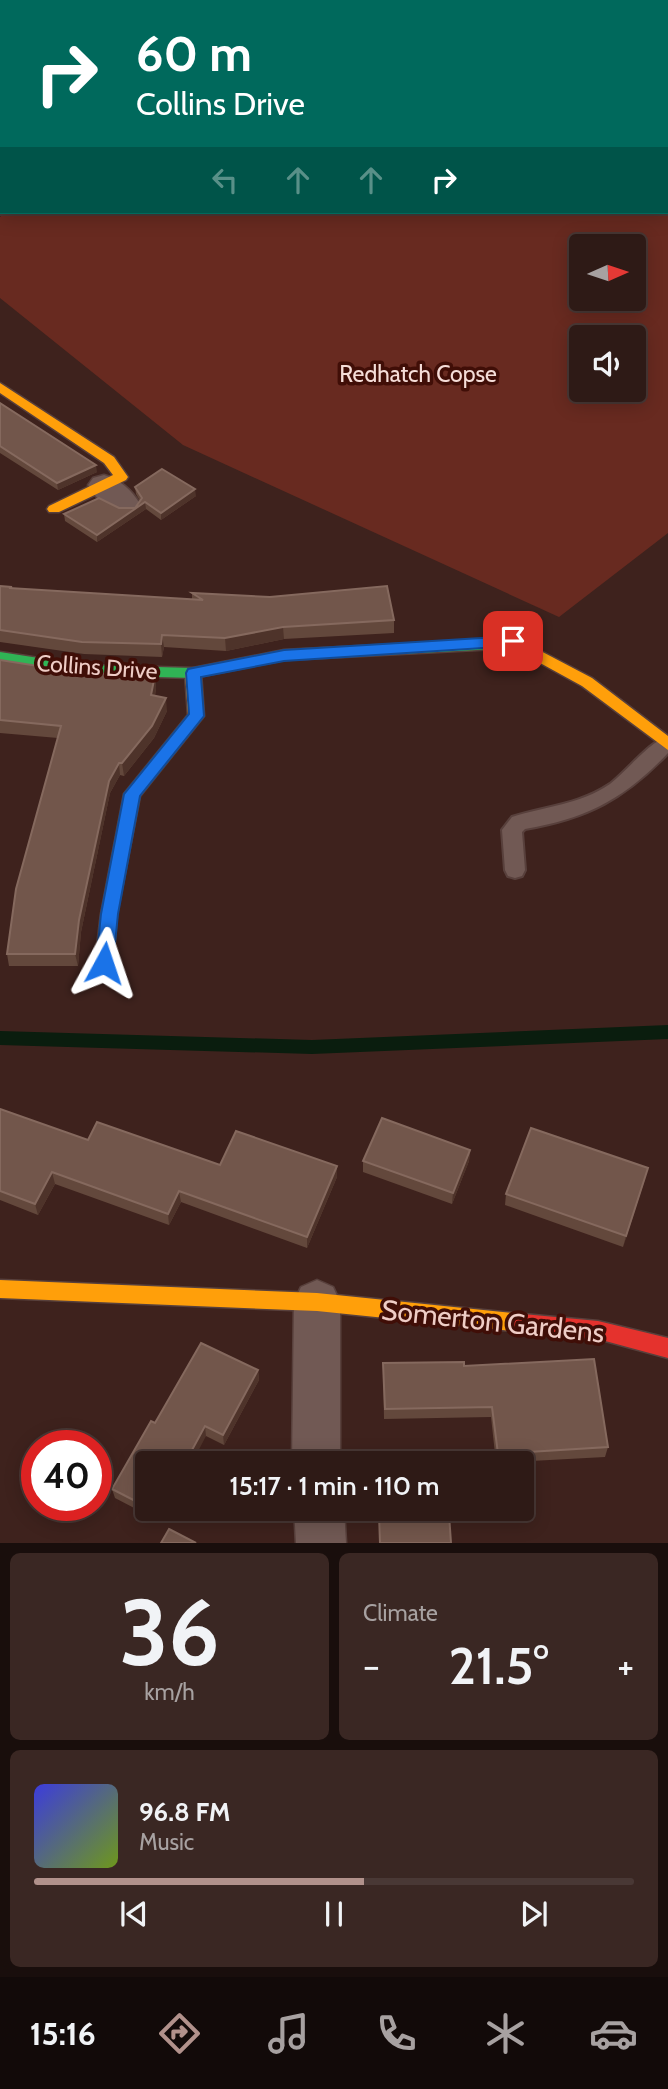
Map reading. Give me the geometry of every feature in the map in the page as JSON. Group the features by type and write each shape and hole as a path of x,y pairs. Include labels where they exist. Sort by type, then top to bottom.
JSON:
{"street":[{"path":"0,387 109,460 121,477 114,494 54,509"},
{"name":"Collins Drive","path":"0,657 84,670 193,673 284,656 513,641 587,682 667,744"},
{"path":"104,963 109,914 132,794 196,716 193,673"},
{"name":"Somerton Gardens","path":"0,1289 317,1302 598,1331 668,1348"},
{"path":"316,1451 317,1302"},
{"path":"320,1521 321,1543"}],"lane":[{"path":"515,870 512,830 519,822 585,808 630,780 667,744"}],"green space":[{"name":"Redhatch Copse","path":"4,214 668,214 668,533 559,617 183,445 0,298 0,217"}],"building":[{"path":"0,403 96,465 57,483 0,446"},
{"path":"162,469 195,489 161,513 145,502 97,535 64,514 99,498 119,508 135,508 142,498 135,487"},
{"path":"0,586 203,600 192,593 270,597 387,586 394,620 283,627 225,638 162,635 161,644 82,642 0,630"},
{"path":"0,660 82,673 155,675 151,695 166,698 152,726 122,763 119,763 109,781 79,920 75,954 7,954 16,889 61,726 0,720"},
{"path":"0,1109 88,1140 97,1122 220,1165 236,1131 337,1166 307,1237 179,1191 168,1214 52,1172 35,1204 0,1191"},
{"path":"382,1118 470,1150 453,1193 363,1161"},
{"path":"531,1128 648,1168 626,1236 506,1194"},
{"path":"201,1343 258,1370 223,1435 205,1426 191,1451 135,1451 135,1501 112,1489 151,1421 155,1423"},
{"path":"594,1359 608,1447 498,1451 492,1407 385,1409 383,1363 464,1362 464,1366"},
{"path":"379,1521 449,1521 451,1543 380,1543"},
{"path":"169,1529 196,1543 161,1543"}],"waterway":[{"path":"0,1038 312,1047 668,1032"}],"traffic: fast":[{"path":"0,657 84,670 193,673 284,655 516,643"}],"traffic: slow":[{"path":"0,387 109,460 121,477 54,509"},
{"path":"516,643 587,682 668,744"},
{"path":"104,963 109,914 132,794 196,716 193,673"},
{"path":"0,1289 317,1302 523,1323"}],"traffic: jam":[{"path":"523,1323 598,1330 668,1348"}],"route":[{"path":"104,963 109,914 132,794 196,716 193,673 284,656 513,641"}]}
